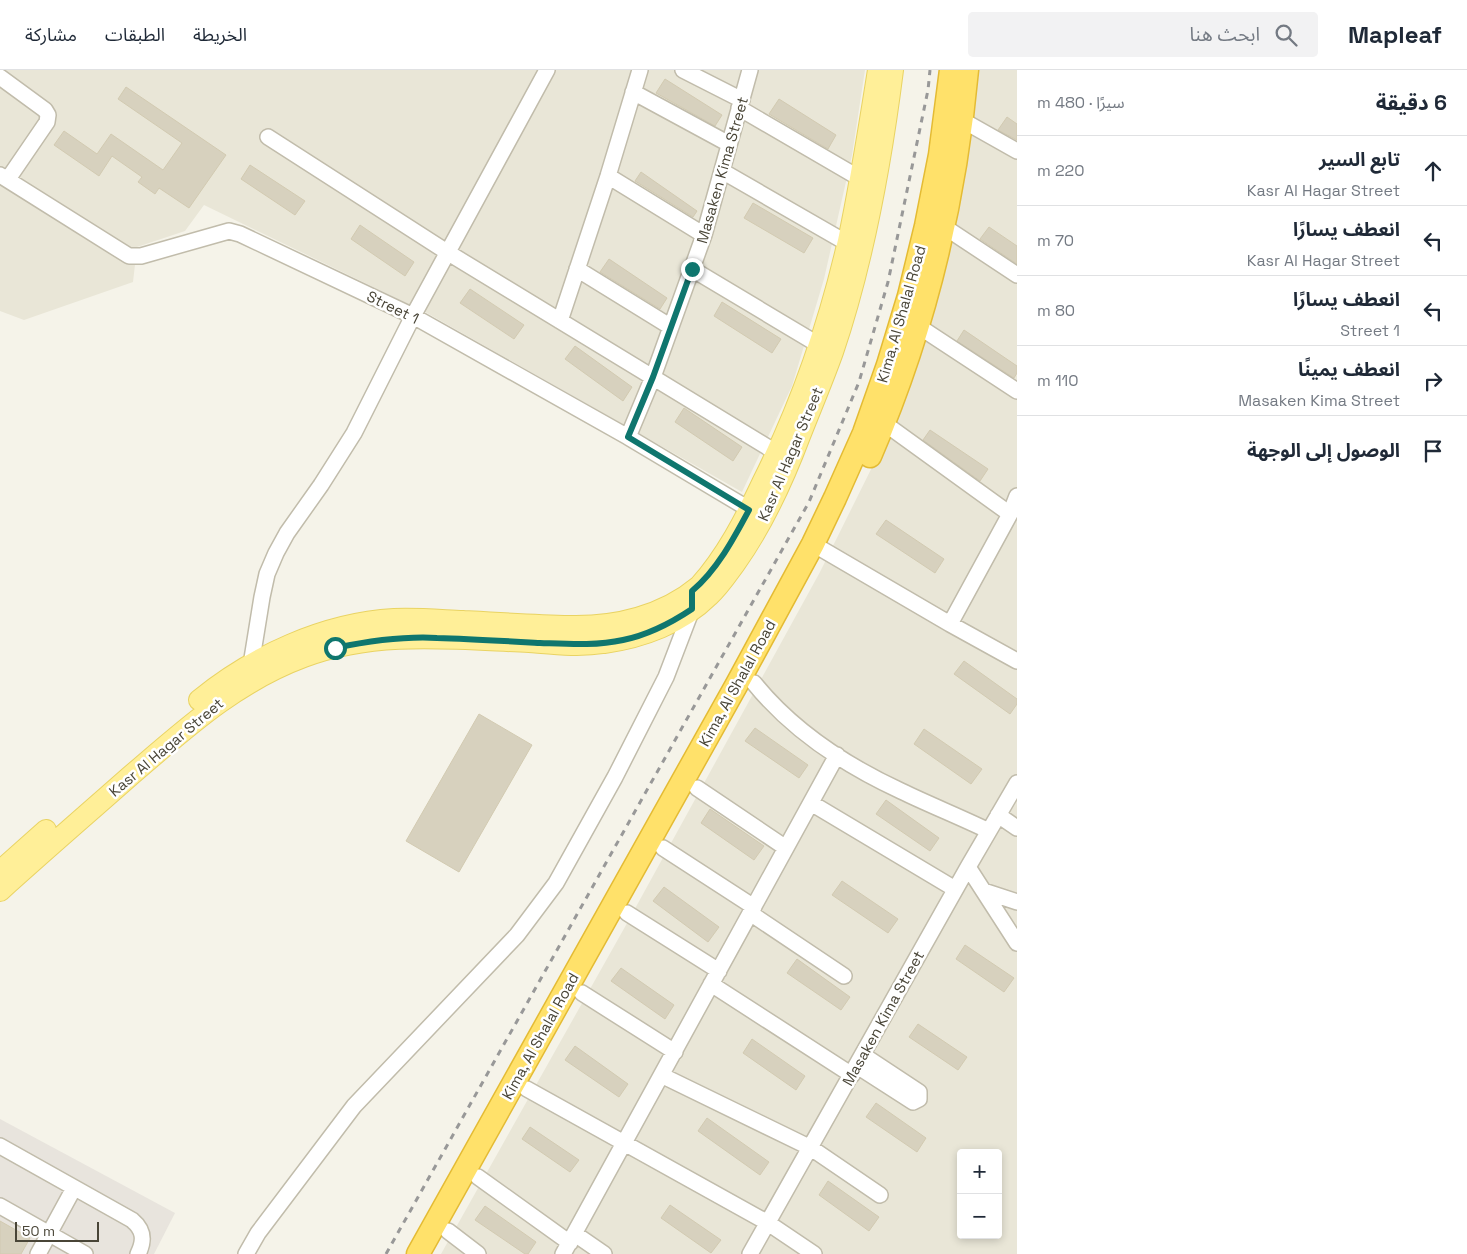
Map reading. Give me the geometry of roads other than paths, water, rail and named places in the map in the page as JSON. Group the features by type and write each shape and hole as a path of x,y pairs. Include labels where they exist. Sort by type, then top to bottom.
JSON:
{"highway":[{"name":"Kima, Al Shalal Road","path":"418,1254 582,993 754,683 820,548 864,433 888,365 909,296 926,226 938,164 951,70"},
{"name":"Kima, Al Shalal Road","path":"436,1254 737,684 849,504 884,423 918,326 937,256 962,120 966,70"}],"main road":[{"name":"Kasr Al Hagar Street","path":"0,871 53,833 109,786 201,715 250,673 335,648 368,641 401,638 574,645 624,640 648,633 671,623 692,600 708,598 748,545 777,453 819,345 847,243 861,179 878,70"},
{"name":"Kasr Al Hagar Street","path":"757,515 791,461 833,352 862,248 876,184 893,70"},
{"name":"Kasr Al Hagar Street","path":"0,891 53,833"}],"street":[{"path":"250,673 262,597 276,553 287,533 321,485 354,433 447,252 547,70"},
{"path":"560,321 608,176 640,70"},
{"path":"683,70 861,179"},
{"name":"Masaken Kima Street","path":"628,437 653,377 704,236 750,70"},
{"path":"0,77 45,110 48,115 48,122 4,177"},
{"path":"633,92 730,144"},
{"path":"962,120 1017,151"},
{"path":"268,137 447,252 777,453"},
{"path":"722,171 847,243"},
{"path":"608,176 704,236"},
{"name":"Street 1","path":"4,177 129,256 141,256 221,232 234,232 413,316 628,437 757,515"},
{"path":"943,226 1017,275"},
{"path":"692,269 819,345"},
{"path":"577,270 671,327"},
{"path":"918,326 1017,391"},
{"path":"884,423 1010,514"},
{"path":"950,624 1017,498"},
{"path":"820,548 1017,661"},
{"path":"246,1254 264,1226 354,1106 517,935 556,883 615,777 666,677 692,600"},
{"path":"754,683 769,702 792,723 837,756 901,791 989,831"},
{"path":"569,1244 837,756"},
{"name":"Masaken Kima Street","path":"750,1254 955,889 1017,783"},
{"path":"697,788 786,848"},
{"path":"811,803 955,889"},
{"path":"998,815 1017,828"},
{"path":"663,848 844,976"},
{"path":"968,867 1017,943"},
{"path":"984,892 1017,902"},
{"path":"627,913 715,978 857,1065"},
{"path":"582,993 675,1052"},
{"path":"662,1076 810,1148 880,1195"},
{"path":"528,1079 624,1143 768,1222 814,1254"},
{"path":"0,1146 137,1225 143,1234 138,1254"},
{"path":"478,1177 569,1244 604,1254"},
{"path":"38,1254 74,1188"},
{"path":"0,1206 86,1254"},
{"path":"448,1231 478,1254"}],"railway":[{"path":"386,1254 809,502 859,382 888,282 928,90 930,70"}]}
